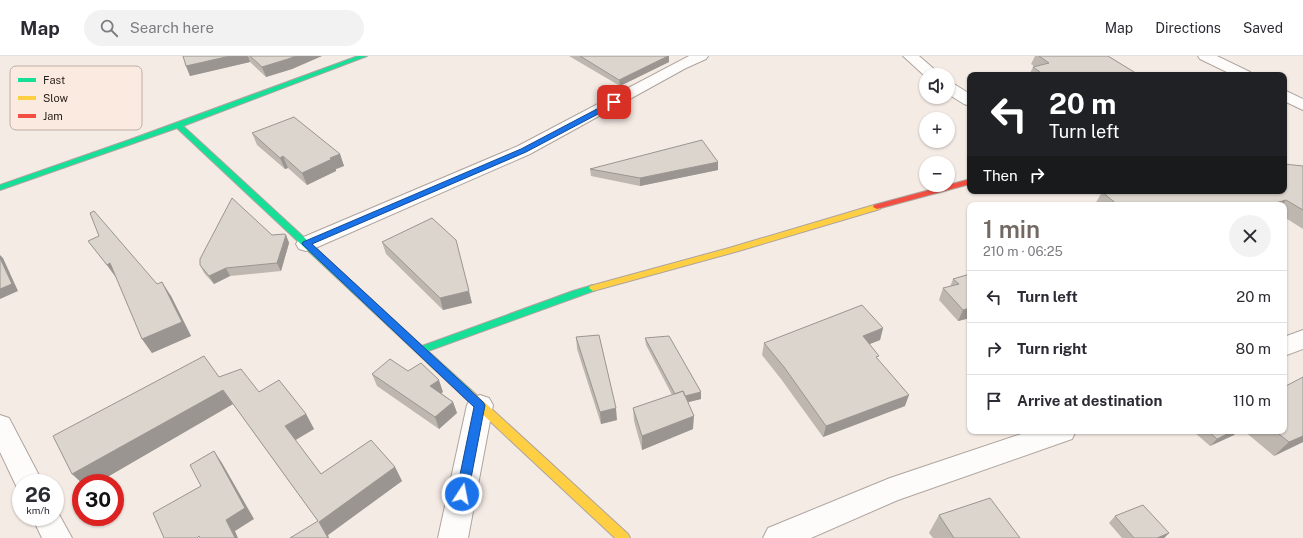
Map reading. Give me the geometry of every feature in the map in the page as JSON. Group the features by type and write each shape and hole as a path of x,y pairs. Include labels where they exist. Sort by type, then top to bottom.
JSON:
{"street":[{"path":"306,244 524,150 681,65 701,56"},
{"path":"910,56 925,68"},
{"path":"1205,56 1239,72"},
{"path":"0,188 178,125 359,57"},
{"path":"955,91 967,99"},
{"path":"178,125 624,538"},
{"path":"421,350 576,294 732,250 847,215 967,183"},
{"path":"1287,346 1303,339"},
{"path":"453,538 480,405"},
{"path":"0,426 24,474"},
{"path":"778,538 890,490 1055,434"},
{"path":"51,526 57,538"}],"building":[{"path":"183,56 230,56 186,66"},
{"path":"250,56 296,56 262,67"},
{"path":"580,56 668,56 619,80"},
{"path":"1039,56 1108,56 1134,72 1040,72 1033,67 1049,63"},
{"path":"294,117 340,154 302,173 283,156 280,158 252,133"},
{"path":"702,140 718,162 640,178 590,169"},
{"path":"1287,164 1303,166 1303,210 1286,200 1279,202 1114,202 1104,194 1287,194"},
{"path":"232,198 272,235 286,235 277,263 226,268 209,276 200,265 200,259"},
{"path":"94,211 157,284 162,282 182,322 142,339 110,263 107,265 88,241 99,236 90,213"},
{"path":"432,218 456,240 469,291 440,298 382,242"},
{"path":"0,258 12,284 0,289"},
{"path":"967,275 967,309 963,310 943,288 959,284 953,279"},
{"path":"862,305 883,328 863,336 879,356 876,357 909,395 826,426 784,367 764,343"},
{"path":"599,335 616,408 600,412 576,337"},
{"path":"669,336 701,392 685,396 683,391 675,394 645,338"},
{"path":"204,356 219,377 241,369 259,392 279,380 306,414 285,426 321,474 371,440 395,467 319,522 328,538 290,538 318,521 223,390 72,474 53,436"},
{"path":"390,359 408,371 421,363 439,380 430,386 453,402 435,417 372,374"},
{"path":"1303,377 1303,436 1289,442 1279,434 1287,434 1287,385"},
{"path":"683,391 694,416 642,436 633,408"},
{"path":"1211,434 1227,434 1217,439"},
{"path":"214,451 245,508 226,520 235,538 200,538 199,536 197,538 164,538 153,513 201,486 190,465"},
{"path":"990,498 1020,538 954,538 939,515"},
{"path":"1143,505 1169,533 1157,538 1134,538 1115,516"}],"traffic: fast":[{"path":"0,188 132,142 364,56"},
{"path":"178,125 467,393"},
{"path":"421,350 593,288"}],"traffic: slow":[{"path":"593,288 732,250 877,207"},
{"path":"467,393 624,538"}],"traffic: jam":[{"path":"877,207 967,183"}],"route":[{"path":"462,494 480,405 306,244 524,150 614,102"}]}
